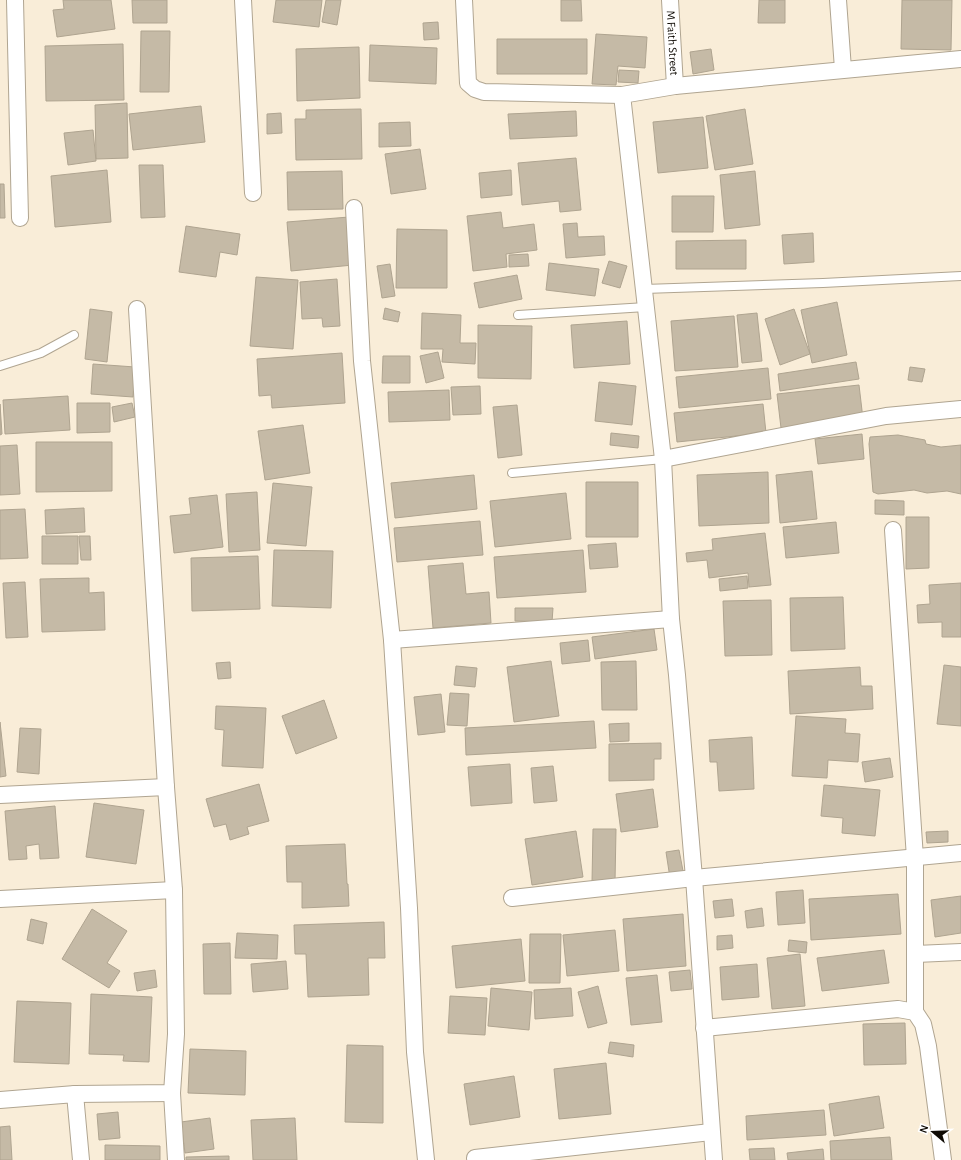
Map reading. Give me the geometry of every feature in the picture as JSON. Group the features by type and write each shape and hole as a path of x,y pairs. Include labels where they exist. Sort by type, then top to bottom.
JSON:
{"street":[{"path":"15,0 20,218"},
{"path":"243,0 253,193"},
{"path":"464,0 468,83 475,89 484,92 622,95 675,86 961,59"},
{"name":"M Faith Street","path":"670,0 675,86"},
{"path":"838,0 843,69"},
{"path":"622,95 663,459 671,620 694,878 714,1160"},
{"path":"354,208 362,361 392,640 409,908 415,1052 426,1160"},
{"path":"137,309 166,787 174,890 176,1034 172,1093 176,1160"},
{"path":"663,459 886,416 961,409"},
{"path":"893,530 915,858 915,1012 923,1024 928,1046 943,1160"},
{"path":"392,640 671,620"},
{"path":"0,795 166,787"},
{"path":"512,898 694,878 961,853"},
{"path":"0,900 174,890"},
{"path":"916,954 961,952"},
{"path":"704,1028 898,1009 915,1012"},
{"path":"0,1100 75,1094 172,1093"},
{"path":"75,1094 81,1160"},
{"path":"475,1158 711,1132"}],"lane":[{"path":"644,289 961,276"},
{"path":"518,315 646,306"},
{"path":"0,366 40,353 74,335"},
{"path":"512,472 663,459"}],"building":[{"path":"63,0 111,0 115,29 57,37 53,10 64,9"},
{"path":"132,0 167,0 167,23 133,23"},
{"path":"276,0 322,0 319,27 273,22"},
{"path":"326,0 341,0 337,25 322,22"},
{"path":"561,0 581,0 582,21 561,21"},
{"path":"759,0 785,0 785,23 758,23"},
{"path":"902,0 952,0 951,50 901,49"},
{"path":"438,22 439,39 424,40 423,23"},
{"path":"141,31 170,31 169,92 140,92"},
{"path":"596,34 647,37 645,68 618,66 616,85 592,84"},
{"path":"497,39 587,39 587,74 497,74"},
{"path":"123,44 124,100 46,101 45,46"},
{"path":"370,45 437,48 436,84 369,81"},
{"path":"359,47 360,98 297,101 296,49"},
{"path":"711,49 714,70 693,74 690,52"},
{"path":"619,70 639,71 638,83 618,82"},
{"path":"127,103 128,158 96,159 95,105"},
{"path":"201,106 205,142 133,150 129,114"},
{"path":"361,109 362,159 296,160 295,119 306,119 306,110"},
{"path":"745,109 753,164 715,170 706,116"},
{"path":"576,111 577,136 510,139 508,114"},
{"path":"281,113 282,133 267,134 267,114"},
{"path":"703,117 708,168 658,173 653,122"},
{"path":"410,122 411,146 379,147 379,123"},
{"path":"93,130 96,161 68,165 64,133"},
{"path":"420,149 426,189 391,194 385,154"},
{"path":"576,158 581,210 560,212 559,201 522,205 518,163"},
{"path":"139,165 163,165 165,217 141,218"},
{"path":"107,170 111,222 55,227 51,176"},
{"path":"511,170 512,195 481,198 479,173"},
{"path":"342,171 343,209 288,210 287,172"},
{"path":"755,171 760,225 725,229 720,175"},
{"path":"0,184 4,184 5,218 0,218"},
{"path":"672,196 714,196 713,232 672,232"},
{"path":"501,212 503,228 534,224 537,250 506,254 507,267 473,271 467,216"},
{"path":"349,217 353,265 291,271 287,222"},
{"path":"577,223 578,237 604,236 605,255 566,258 563,224"},
{"path":"186,226 240,234 237,255 220,252 216,277 179,272"},
{"path":"397,229 447,230 447,288 396,288"},
{"path":"813,233 814,262 784,264 782,235"},
{"path":"746,240 746,269 676,269 676,241"},
{"path":"528,254 529,266 509,267 509,255"},
{"path":"609,261 627,266 620,288 602,283"},
{"path":"549,263 599,269 595,296 546,290"},
{"path":"390,264 395,296 382,298 377,266"},
{"path":"517,275 522,299 479,308 474,283"},
{"path":"256,277 298,280 293,349 250,346"},
{"path":"337,279 340,326 323,327 322,318 302,319 300,282"},
{"path":"837,302 847,355 812,363 801,310"},
{"path":"385,308 400,312 398,322 383,319"},
{"path":"90,309 112,312 107,362 85,359"},
{"path":"794,309 810,354 780,365 765,319"},
{"path":"422,313 461,315 460,343 476,343 475,364 442,362 443,349 421,349"},
{"path":"757,313 762,361 742,363 737,315"},
{"path":"734,316 738,367 675,371 671,321"},
{"path":"627,321 630,364 574,368 571,325"},
{"path":"478,325 532,326 531,379 478,378"},
{"path":"438,352 444,378 426,383 420,356"},
{"path":"342,353 345,403 272,408 271,395 259,396 257,359"},
{"path":"383,356 410,356 410,383 382,383"},
{"path":"856,362 859,379 780,391 778,374"},
{"path":"93,364 135,367 133,397 91,394"},
{"path":"910,367 925,369 922,382 908,380"},
{"path":"768,368 771,399 679,408 676,377"},
{"path":"599,382 636,386 632,425 595,421"},
{"path":"859,385 863,419 781,428 777,394"},
{"path":"480,386 481,414 453,415 451,387"},
{"path":"449,390 450,420 389,422 388,392"},
{"path":"68,396 70,430 5,434 3,400"},
{"path":"77,403 110,403 110,432 77,433"},
{"path":"132,403 135,417 114,422 112,407"},
{"path":"0,404 2,434 0,435"},
{"path":"763,404 766,433 677,442 674,413"},
{"path":"517,405 522,455 498,458 493,407"},
{"path":"303,425 310,473 265,480 258,431"},
{"path":"611,433 639,436 638,448 610,445"},
{"path":"862,434 864,459 818,464 815,439"},
{"path":"898,435 925,440 926,444 941,447 961,445 961,494 947,491 927,493 914,490 878,494 873,492 869,444 870,437"},
{"path":"36,442 112,442 112,491 36,492"},
{"path":"17,445 20,494 0,495 0,446"},
{"path":"812,471 817,519 780,523 776,475"},
{"path":"768,472 769,523 699,526 697,475"},
{"path":"474,475 477,509 395,518 391,483"},
{"path":"586,482 638,482 638,537 586,537"},
{"path":"273,483 312,487 306,546 267,543"},
{"path":"257,492 260,550 229,552 226,494"},
{"path":"566,493 571,539 495,547 490,501"},
{"path":"217,495 223,547 174,553 170,516 191,514 189,498"},
{"path":"875,500 904,501 904,515 875,514"},
{"path":"84,508 85,532 46,534 45,510"},
{"path":"25,509 28,558 0,559 0,510"},
{"path":"906,517 929,517 929,568 906,569"},
{"path":"480,521 483,555 397,562 394,528"},
{"path":"836,522 839,553 786,558 783,527"},
{"path":"765,533 771,585 749,587 748,573 709,578 707,560 687,562 686,553 713,550 712,539"},
{"path":"42,536 78,536 78,564 42,564"},
{"path":"79,536 90,536 91,560 81,560"},
{"path":"616,543 618,567 590,569 588,545"},
{"path":"274,550 333,551 331,608 272,606"},
{"path":"583,550 586,592 497,598 494,557"},
{"path":"258,556 260,609 192,611 191,558"},
{"path":"463,563 466,594 489,592 491,623 433,628 428,566"},
{"path":"747,576 748,588 720,591 719,579"},
{"path":"89,578 89,593 104,592 105,630 42,632 40,579"},
{"path":"25,582 28,637 6,638 3,583"},
{"path":"961,583 961,637 942,637 942,622 918,623 917,605 930,604 929,585"},
{"path":"843,597 845,649 791,651 790,598"},
{"path":"771,600 772,655 725,656 723,601"},
{"path":"515,608 553,608 552,622 515,621"},
{"path":"654,629 657,650 595,659 592,637"},
{"path":"588,640 590,661 562,664 560,643"},
{"path":"551,661 559,716 514,722 507,667"},
{"path":"636,661 637,710 602,710 601,662"},
{"path":"230,662 231,678 218,679 216,663"},
{"path":"944,665 961,667 961,726 937,724"},
{"path":"456,666 477,668 475,687 454,685"},
{"path":"860,667 861,686 872,686 873,709 790,714 788,671"},
{"path":"450,693 469,694 467,726 447,725"},
{"path":"441,694 445,732 418,735 414,697"},
{"path":"324,700 337,738 296,754 282,716"},
{"path":"216,706 266,708 263,768 222,766 224,730 215,729"},
{"path":"796,716 846,719 845,733 860,734 858,762 828,760 827,778 792,776"},
{"path":"594,721 596,748 466,755 465,728"},
{"path":"0,722 6,776 0,777"},
{"path":"629,723 629,741 610,742 609,724"},
{"path":"20,728 41,729 39,774 17,772"},
{"path":"752,737 754,789 719,791 717,762 710,762 709,740"},
{"path":"661,743 661,759 654,759 654,780 609,781 609,744"},
{"path":"890,758 893,777 865,782 862,762"},
{"path":"510,764 512,803 471,806 468,767"},
{"path":"553,766 557,801 534,803 531,768"},
{"path":"259,784 269,821 247,827 249,834 230,840 226,824 214,827 206,799"},
{"path":"824,785 880,790 875,836 842,833 843,818 821,816"},
{"path":"653,789 658,827 621,832 616,794"},
{"path":"94,803 144,810 136,864 86,857"},
{"path":"55,806 59,858 40,859 39,844 26,846 27,859 9,860 5,811"},
{"path":"593,829 616,829 615,882 592,882"},
{"path":"576,831 583,877 532,885 525,839"},
{"path":"948,831 948,842 927,843 926,832"},
{"path":"345,844 349,906 302,908 302,882 287,882 286,846"},
{"path":"679,850 684,876 670,878 666,852"},
{"path":"803,890 805,923 778,925 776,892"},
{"path":"898,894 901,934 811,940 809,899"},
{"path":"961,896 961,933 935,937 931,900"},
{"path":"732,899 734,916 715,918 713,901"},
{"path":"762,908 764,926 747,928 745,911"},
{"path":"92,909 127,931 107,963 120,971 109,988 62,959"},
{"path":"683,914 686,966 627,971 623,919"},
{"path":"31,919 47,923 43,944 27,940"},
{"path":"384,922 385,958 368,958 369,995 308,997 306,954 295,954 294,925"},
{"path":"615,930 619,971 567,976 563,935"},
{"path":"237,933 278,935 277,959 235,958"},
{"path":"530,934 561,934 560,983 529,983"},
{"path":"732,935 733,948 717,950 717,936"},
{"path":"521,939 525,981 456,988 452,946"},
{"path":"789,940 807,942 806,953 788,951"},
{"path":"230,943 231,994 204,994 203,944"},
{"path":"884,950 889,983 822,991 817,958"},
{"path":"800,954 805,1006 772,1009 767,958"},
{"path":"286,961 288,989 253,992 251,964"},
{"path":"757,964 759,997 722,1000 720,967"},
{"path":"155,970 157,987 137,991 134,973"},
{"path":"690,970 692,989 671,991 669,972"},
{"path":"657,975 662,1022 631,1025 626,978"},
{"path":"598,986 607,1023 588,1028 578,992"},
{"path":"491,988 532,992 529,1030 488,1026"},
{"path":"571,988 573,1016 535,1019 534,990"},
{"path":"91,994 152,997 149,1062 123,1061 124,1055 89,1054"},
{"path":"450,996 487,998 485,1035 448,1033"},
{"path":"17,1001 71,1003 69,1064 14,1062"},
{"path":"905,1023 906,1064 864,1065 863,1024"},
{"path":"610,1042 634,1045 633,1057 608,1053"},
{"path":"347,1045 383,1046 383,1123 345,1122"},
{"path":"190,1049 246,1051 245,1095 188,1093"},
{"path":"606,1063 611,1114 559,1119 554,1069"},
{"path":"514,1076 520,1117 470,1125 464,1084"},
{"path":"879,1096 884,1128 834,1136 829,1104"},
{"path":"824,1110 826,1135 747,1140 746,1116"},
{"path":"118,1112 120,1138 99,1140 97,1114"},
{"path":"210,1118 214,1149 185,1153 181,1122"},
{"path":"295,1118 297,1160 253,1160 251,1120"},
{"path":"10,1126 12,1160 0,1160 0,1127"},
{"path":"890,1137 892,1160 831,1160 830,1141"},
{"path":"105,1145 160,1146 160,1160 105,1160"},
{"path":"774,1148 775,1160 750,1160 749,1149"},
{"path":"823,1149 824,1160 788,1160 787,1153"},
{"path":"229,1156 229,1160 186,1160 186,1157"}]}
